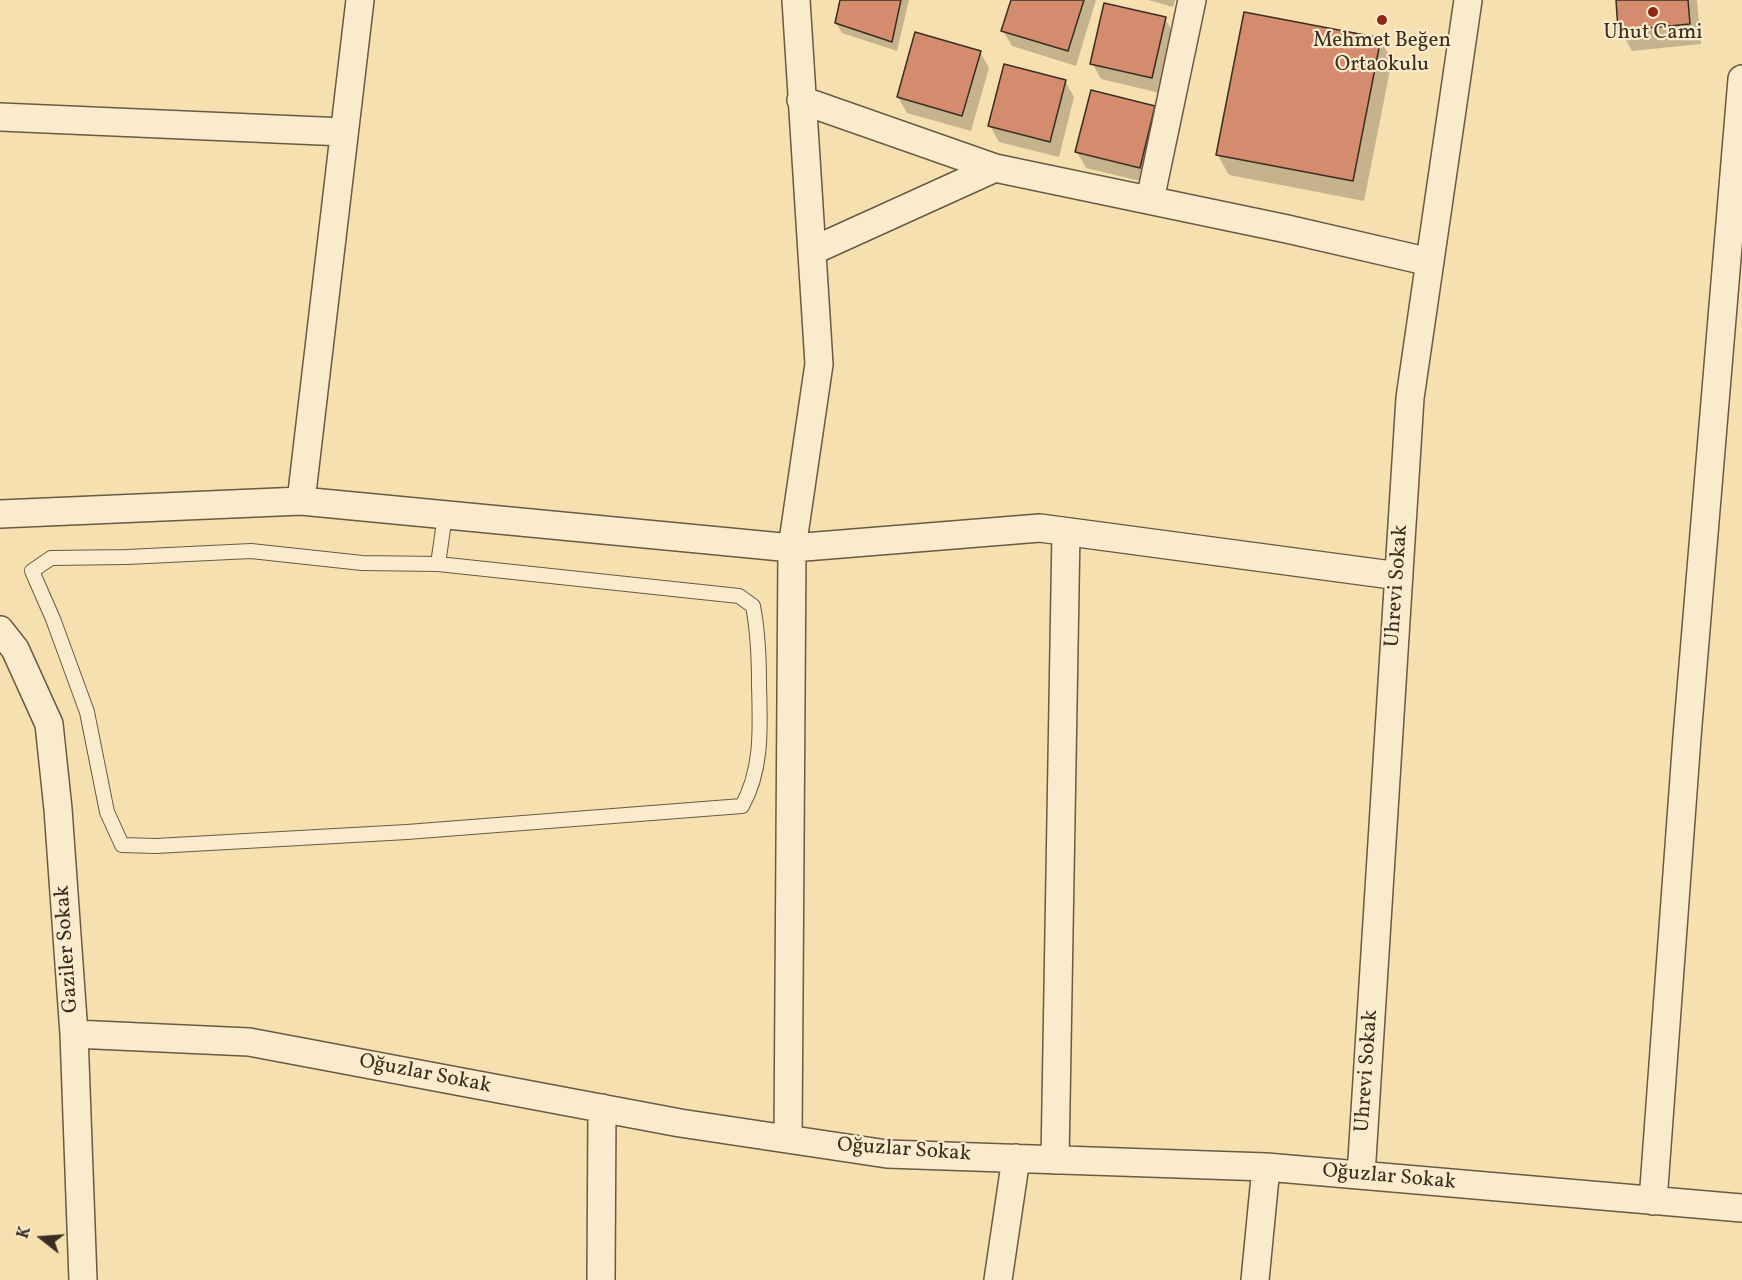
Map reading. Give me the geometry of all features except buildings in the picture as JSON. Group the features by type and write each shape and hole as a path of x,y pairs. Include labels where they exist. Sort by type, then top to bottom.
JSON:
{"street":[{"path":"301,501 360,0"},
{"path":"788,1139 792,548 819,364 796,0"},
{"path":"1150,200 1192,0"},
{"name":"Uhrevi Sokak","path":"1361,1175 1410,398 1468,0"},
{"path":"1653,1201 1687,737 1742,79"},
{"path":"801,100 995,168 1430,262"},
{"path":"0,117 344,132"},
{"path":"812,251 995,168"},
{"path":"0,514 301,501 792,548 1040,528 1399,576"},
{"path":"1055,1160 1066,532"},
{"name":"Gaziler Sokak","path":"0,630 15,649 50,724 74,1034 83,1280"},
{"name":"Oğuzlar Sokak","path":"74,1034 249,1042 680,1123 887,1154 1266,1167 1742,1208"},
{"path":"601,1280 602,1108"},
{"path":"998,1280 1016,1158"},
{"path":"1255,1280 1266,1167"}],"lane":[{"path":"438,564 445,515"},
{"path":"251,551 362,563 438,564 739,596 753,606 758,630 761,742 751,791 742,806 395,833 156,846 122,845 108,812 87,712 53,619 32,571 51,558 251,551"}],"place":[{"name":"Uhut Cami","path":"1653,12"},
{"name":"Mehmet Beğen Ortaokulu","path":"1382,20"}]}
